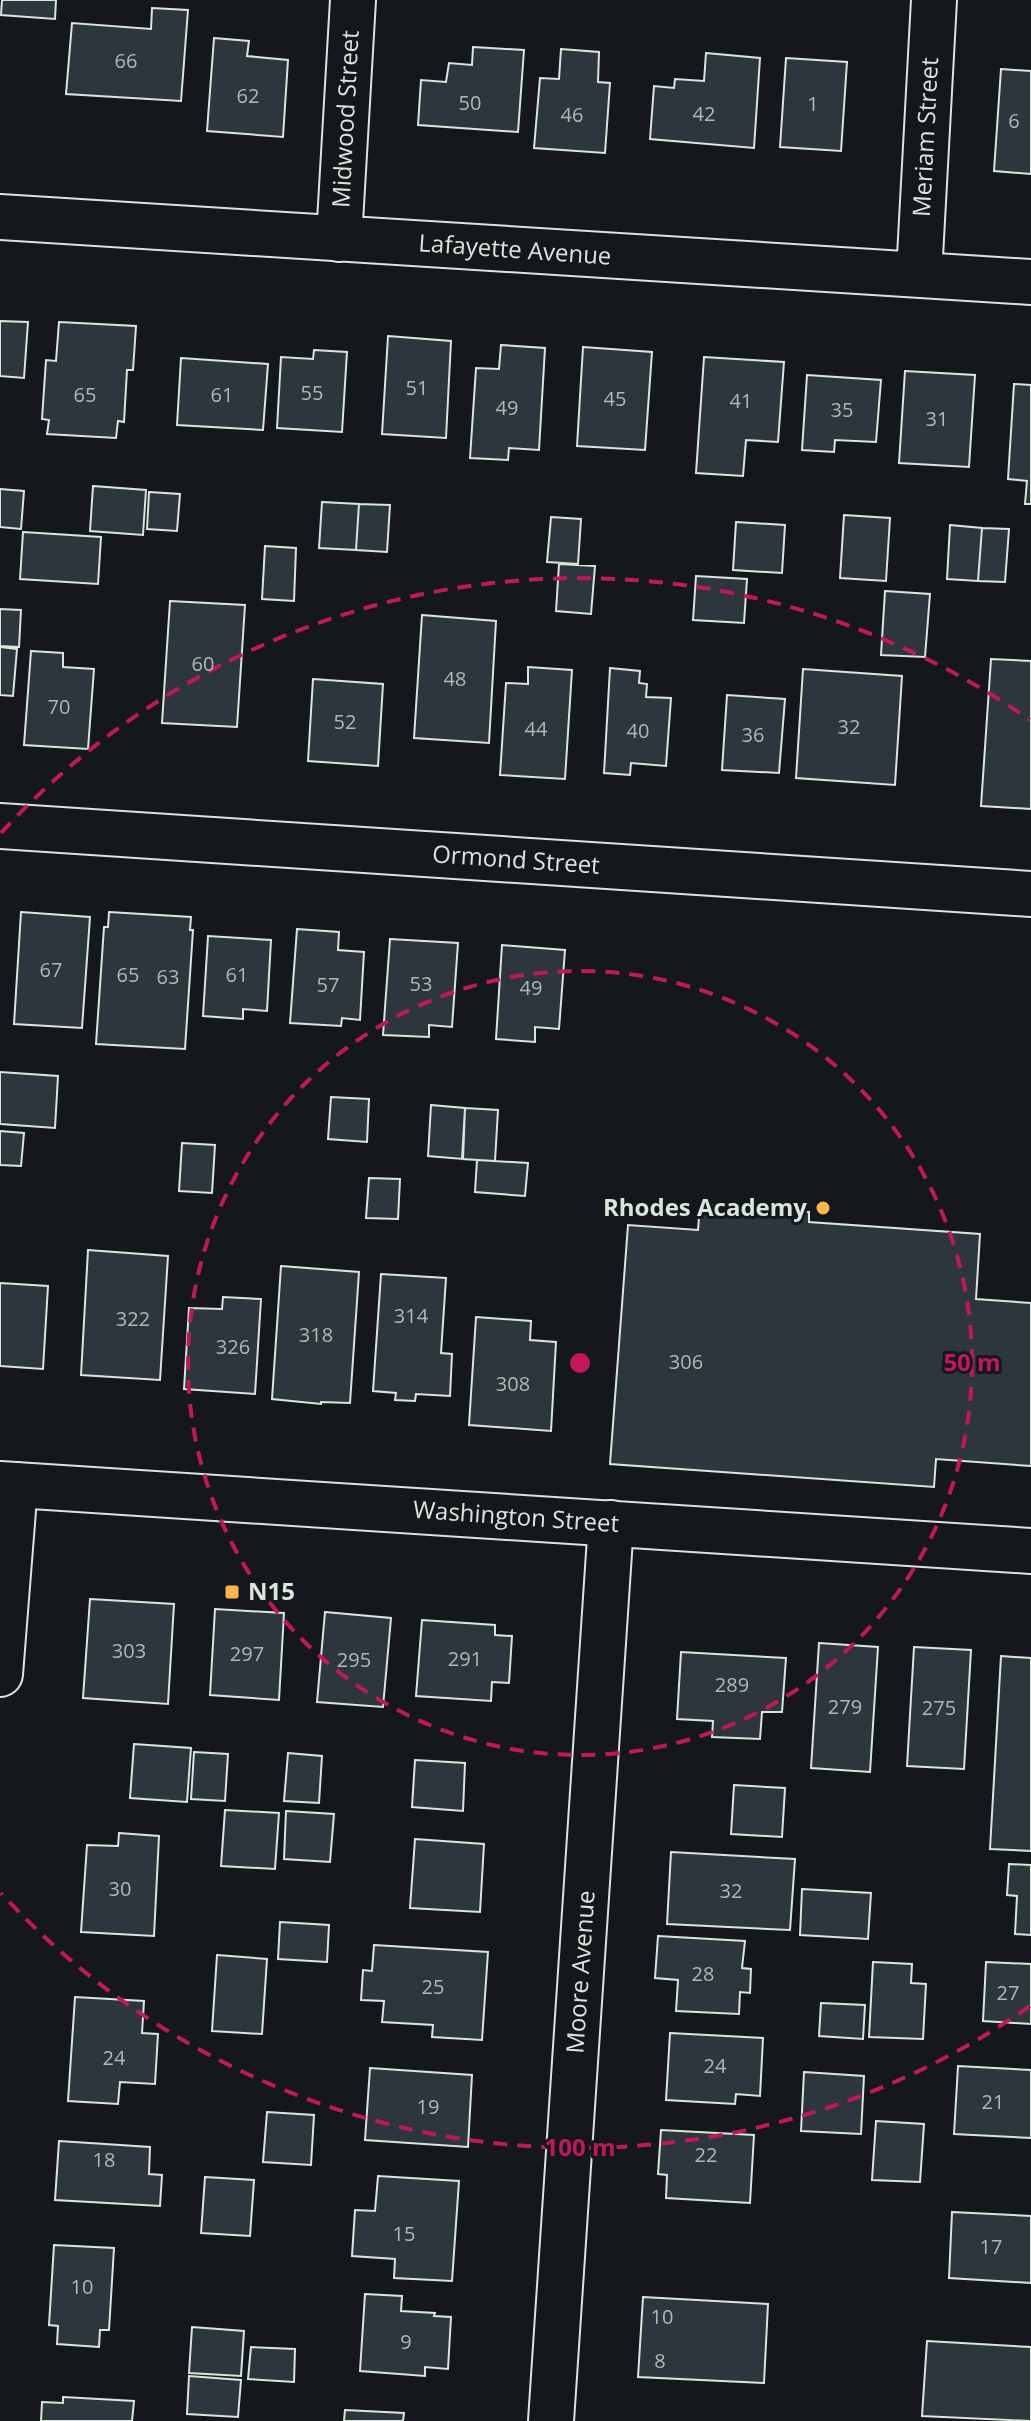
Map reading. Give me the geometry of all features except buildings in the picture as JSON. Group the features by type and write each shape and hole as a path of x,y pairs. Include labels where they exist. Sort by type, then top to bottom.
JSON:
{"street":[{"name":"Midwood Street","path":"339,239 353,0"},
{"name":"Meriam Street","path":"919,275 934,0"},
{"name":"Lafayette Avenue","path":"0,217 1031,282"},
{"name":"Ormond Street","path":"0,826 1031,894"},
{"name":"Washington Street","path":"8,1485 1031,1551"},
{"path":"0,1674 8,1485"},
{"name":"Moore Avenue","path":"551,2421 611,1523"}],"place":[{"name":"Rhodes Academy","path":"823,1208"},
{"name":"N15","path":"232,1592"}]}
